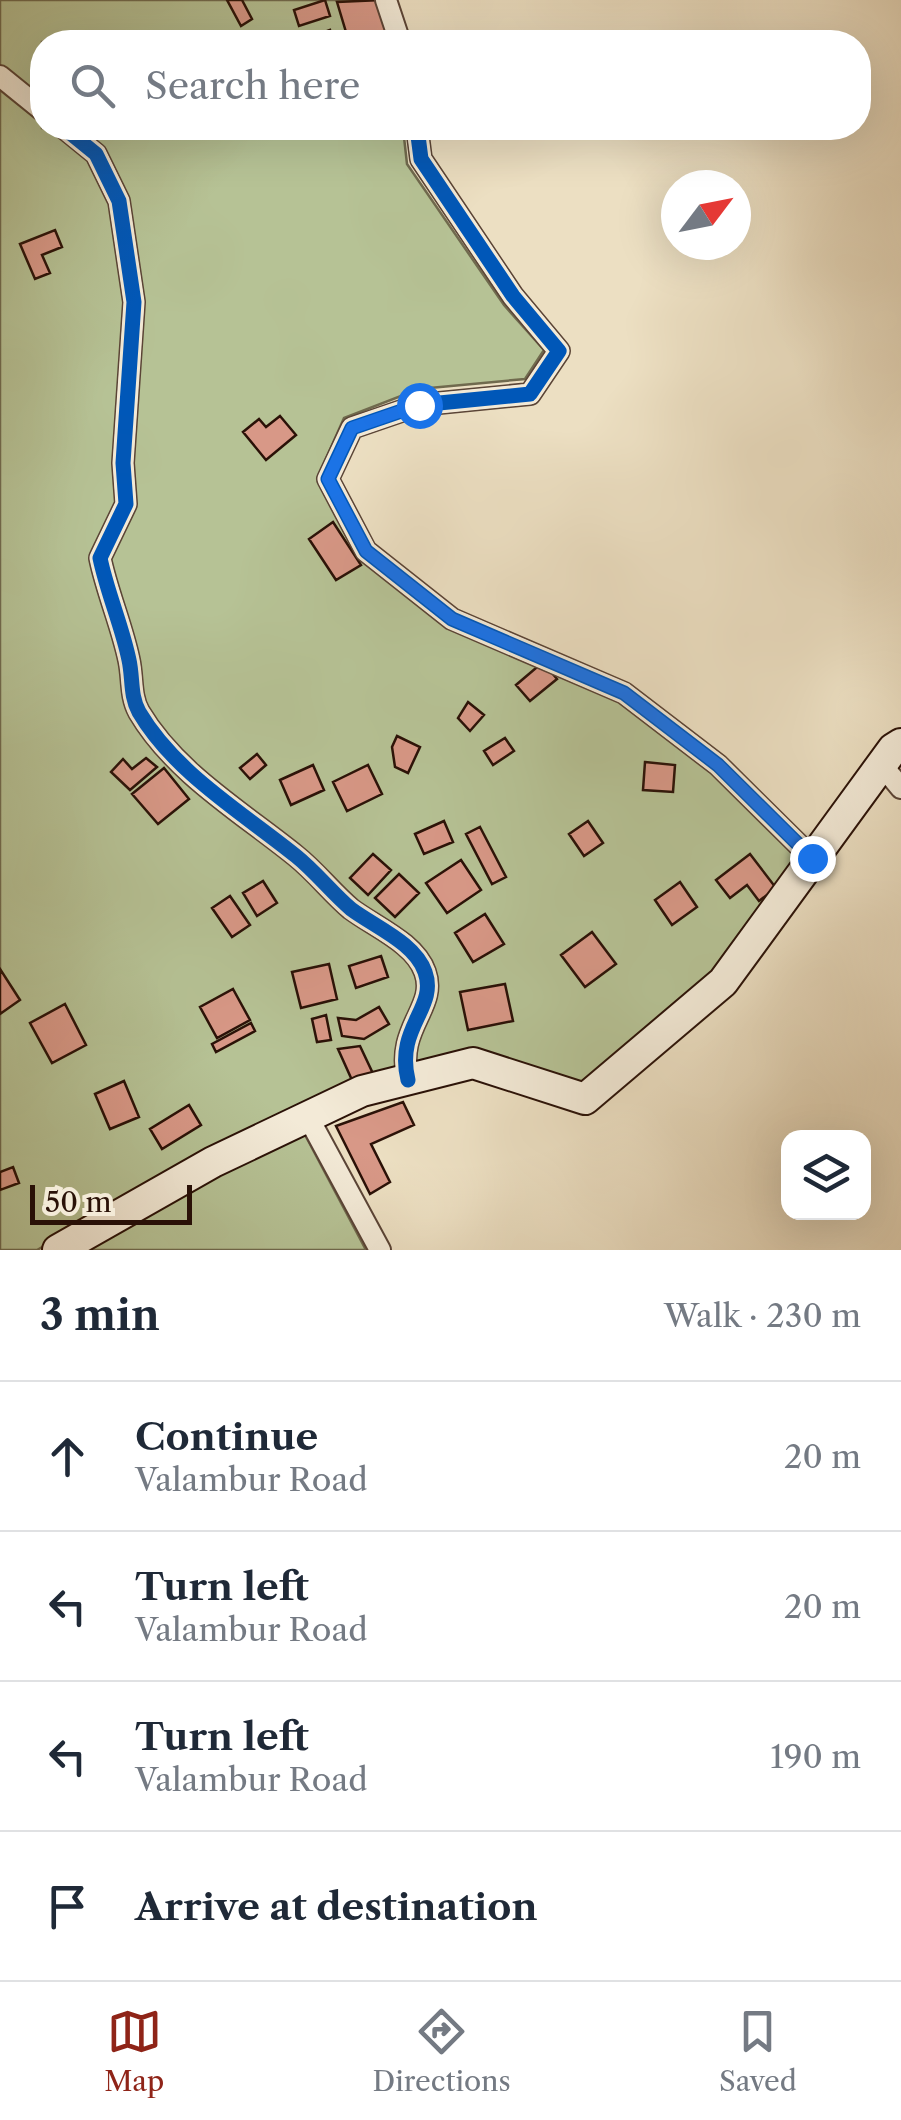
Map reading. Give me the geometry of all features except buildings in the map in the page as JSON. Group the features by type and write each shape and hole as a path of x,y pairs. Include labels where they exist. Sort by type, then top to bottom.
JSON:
{"street":[{"path":"386,0 396,30"},
{"path":"0,76 30,100"},
{"path":"79,140 96,154 119,201 134,302 123,463 126,504 100,558 129,658 131,690 138,711 225,803 295,856 348,907 416,955 427,974 428,998 407,1034 403,1058 408,1080"},
{"path":"418,140 420,159 513,296 558,351 530,394 419,405 352,428 328,479 366,551 452,619 624,693 718,765 812,858"},
{"path":"58,1250 213,1162 362,1092 473,1063 585,1099 723,982 812,858 894,766"},
{"path":"308,1117 380,1250"}],"green space":[{"path":"0,0 377,0 386,30 30,30 30,140 404,140 407,164 504,305 544,350 525,379 419,389 344,418 318,477 356,556 446,627 617,700 712,773 799,857 716,976 586,1087 471,1051 209,1151 37,1250 0,1250"},
{"path":"303,1131 366,1250 77,1250"}],"cycle path":[{"path":"79,140 96,154 119,201 134,302 123,463 126,504 100,558 126,647 136,706 154,734 191,773 296,856 351,909 413,952 425,972 427,985 407,1046 408,1080"},
{"path":"419,140 421,159 513,296 559,351 530,394 419,405 352,428 328,479 366,551 452,619 624,693 718,765 812,858"}],"route":[{"path":"419,405 352,428 328,479 366,551 452,619 624,693 718,765 812,858"}]}
